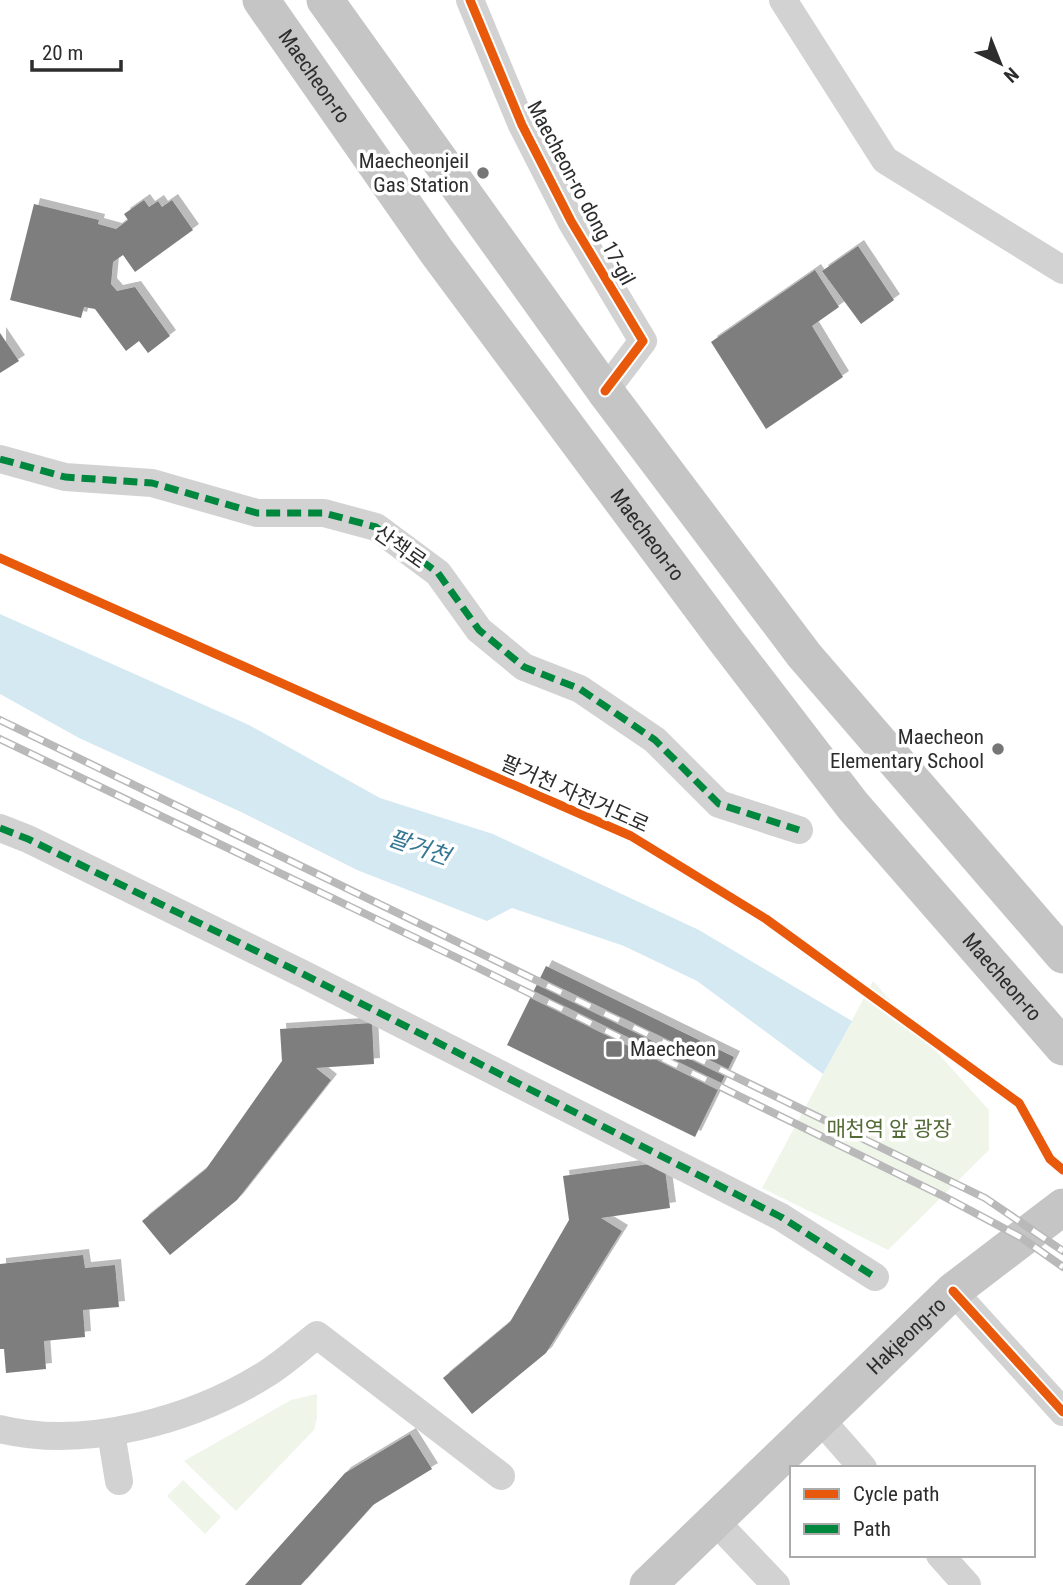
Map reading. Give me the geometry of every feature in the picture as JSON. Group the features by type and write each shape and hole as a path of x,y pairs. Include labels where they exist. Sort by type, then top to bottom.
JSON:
{"main road":[{"name":"Maecheon-ro","path":"261,0 438,252 756,680 853,806 1063,1047"},
{"path":"325,0 606,391 804,655 1063,955"},
{"name":"Hakjeong-ro","path":"648,1585 953,1291 1063,1207"}],"street":[{"name":"Maecheon-ro dong 17-gil","path":"470,0 522,125 571,221 643,341 606,391"},
{"path":"783,0 885,160 1063,270"},
{"name":"산책로","path":"0,459 65,477 152,483 257,513 324,513 376,527 438,573 479,630 524,667 580,689 655,740 719,804 799,830"},
{"path":"0,828 29,839 304,975 781,1217 875,1277"},
{"path":"953,1291 1063,1412"},
{"path":"0,1429 60,1437 111,1433 201,1408 266,1374 317,1335 501,1476"},
{"path":"821,1420 861,1466"},
{"path":"111,1433 118,1481"},
{"path":"716,1521 776,1585"},
{"path":"942,1557 967,1585"}],"green space":[{"name":"매천역 앞 광장","path":"873,981 989,1110 989,1150 888,1250 762,1188"},
{"path":"317,1394 314,1430 236,1511 184,1461 291,1400"},
{"path":"183,1480 221,1517 205,1534 167,1496"}],"water":[{"name":"팔거천","path":"0,614 249,725 380,798 493,834 699,930 852,1021 823,1074 697,981 624,946 512,908 487,921 357,870 241,812 79,738 0,694"}],"building":[{"path":"144,200 149,207 158,201 162,207 172,200 193,230 135,272 123,255 113,262 111,284 117,291 135,287 170,336 148,353 139,341 126,351 95,309 84,307 81,318 10,300 34,204 99,220 98,224 116,229 128,220 124,214"},
{"path":"858,246 894,300 861,324 822,271"},
{"path":"815,270 839,307 812,326 843,377 766,429 711,342"},
{"path":"0,333 19,361 0,373"},
{"path":"546,966 734,1057 695,1137 507,1045"},
{"path":"372,1023 374,1064 316,1068 331,1080 237,1200 170,1255 142,1221 206,1169 282,1061 280,1029"},
{"path":"664,1162 670,1208 601,1218 622,1231 546,1353 472,1414 443,1378 510,1322 569,1220 563,1176"},
{"path":"83,1255 85,1268 115,1265 119,1307 83,1310 85,1337 44,1341 46,1369 6,1373 4,1349 0,1349 0,1264"},
{"path":"410,1434 432,1469 373,1505 301,1585 245,1585 345,1473"}],"railway":[{"path":"0,720 985,1198 1063,1251"},
{"path":"0,739 470,964 943,1196 1022,1238 1063,1267"}],"marked path":[{"path":"0,459 65,477 152,483 257,513 324,513 376,527 438,573 479,630 524,667 580,689 655,740 719,804 799,830"},
{"path":"0,828 28,839 305,975 781,1217 875,1277"}],"cycle path":[{"path":"470,0 522,125 571,221 643,341 605,391"},
{"name":"팔거천 자전거도로","path":"0,558 631,836 766,919 1019,1103 1050,1159 1063,1170"},
{"path":"953,1291 1063,1412"}],"place":[{"name":"Maecheonjeil Gas Station","path":"483,173"},
{"name":"Maecheon Elementary School","path":"998,749"},
{"name":"Maecheon","path":"614,1049"}]}
